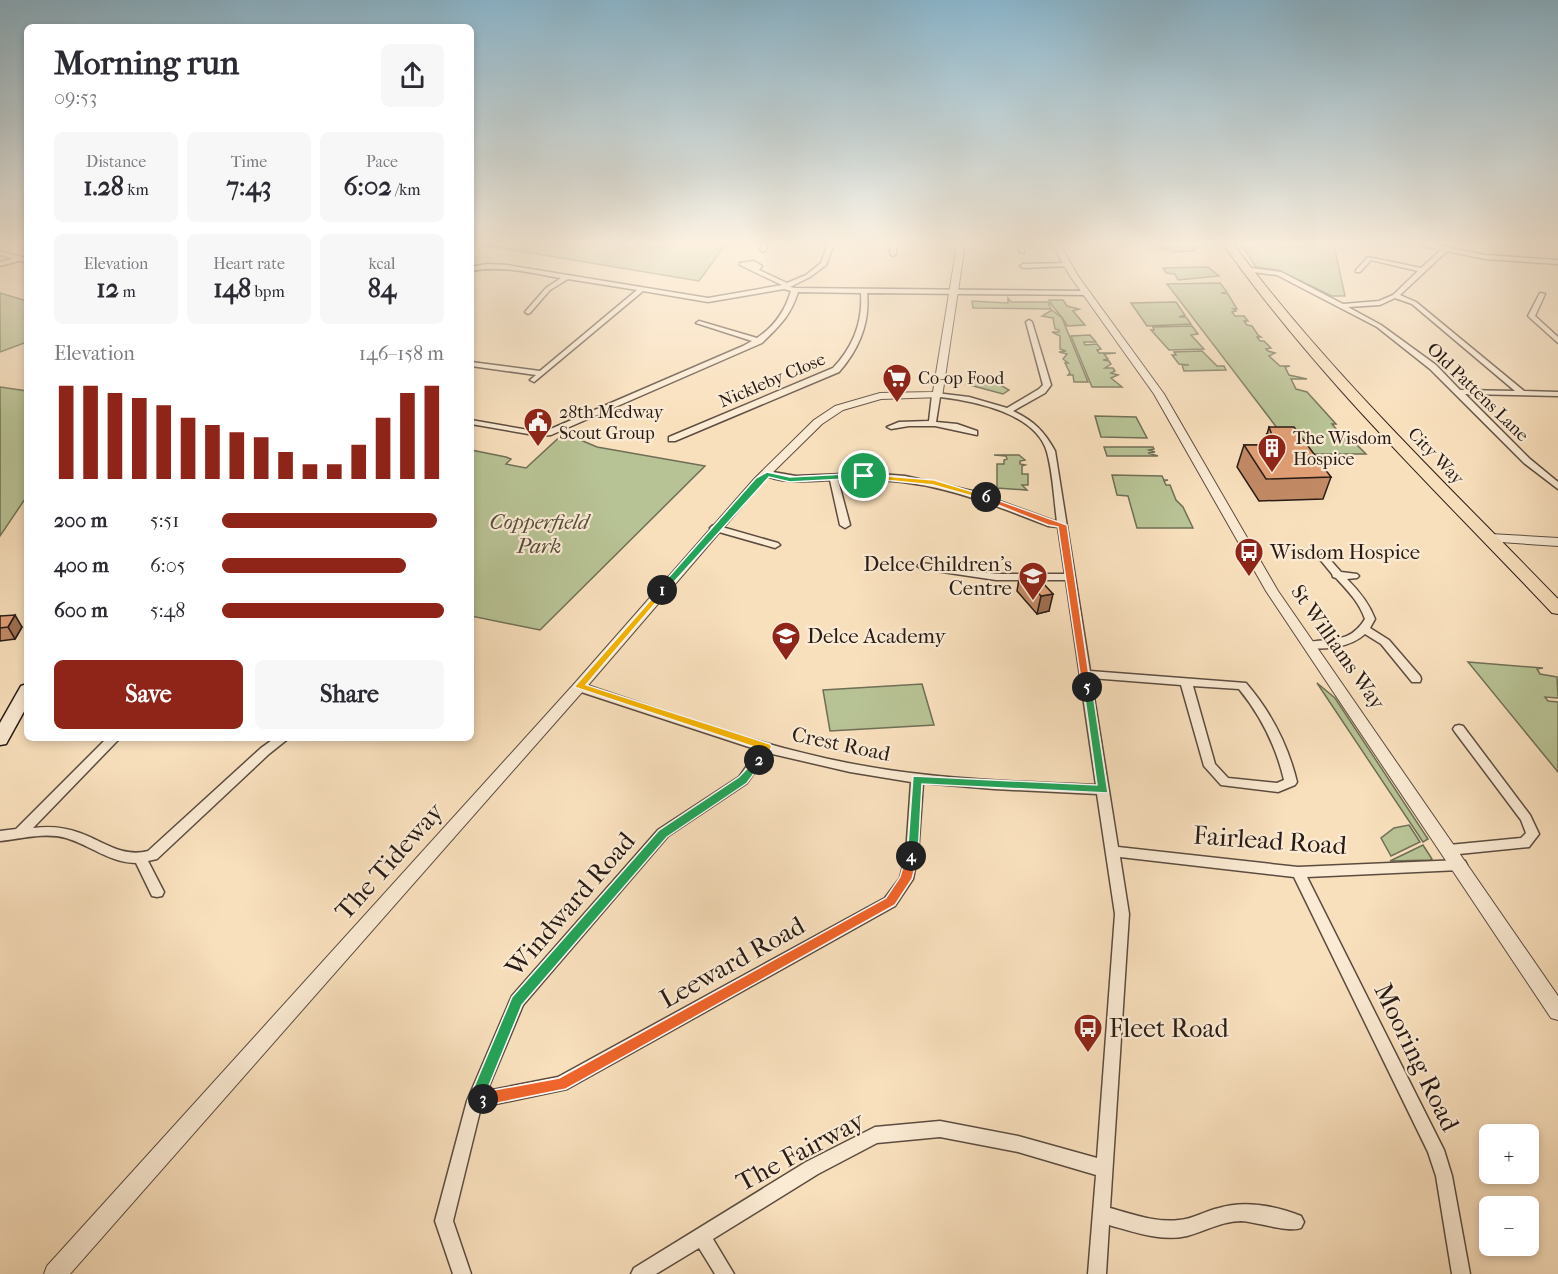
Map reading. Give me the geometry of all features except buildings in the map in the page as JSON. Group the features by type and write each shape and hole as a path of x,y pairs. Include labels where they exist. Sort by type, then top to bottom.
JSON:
{"main road":[{"name":"City Way","path":"1270,300 1323,366 1558,609"},
{"path":"0,740 24,696"}],"street":[{"path":"528,312 538,300"},
{"path":"474,365 536,376 628,300"},
{"path":"474,423 540,434 548,433 759,341 786,316 791,300"},
{"name":"Nickleby Close","path":"672,439 836,370 846,361 863,327 865,300"},
{"path":"932,425 952,300"},
{"name":"St Williams Way","path":"1090,300 1159,394 1260,572 1558,1012"},
{"name":"Old Pattens Lane","path":"1333,300 1379,326 1410,347 1527,461 1558,486"},
{"path":"1340,304 1367,305 1381,300"},
{"path":"1407,300 1414,303 1521,392"},
{"path":"1539,300 1531,316 1558,341"},
{"path":"1007,411 1047,386 1029,322"},
{"path":"699,323 759,341"},
{"path":"1458,392 1558,394"},
{"path":"937,395 979,401 1007,411 1036,429 1050,448 1104,790 1122,921 1097,1274"},
{"name":"The Tideway","path":"55,1274 579,687 715,528 818,422 839,408 880,396 937,395"},
{"path":"891,427 905,423 962,428 974,433"},
{"path":"833,476 846,525"},
{"path":"763,477 790,479 885,476 942,484 1005,504 1051,524 1062,525"},
{"path":"715,528 775,545"},
{"path":"1490,538 1558,542"},
{"path":"1309,645 1349,640 1361,635 1370,619 1368,609 1335,575 1323,557"},
{"path":"922,566 996,577 1070,578"},
{"path":"1335,575 1354,576"},
{"path":"1365,629 1386,642 1416,679"},
{"path":"1085,674 1242,686 1254,699 1287,762 1291,782 1278,788 1225,782 1210,766 1186,682"},
{"name":"Crest Road","path":"579,687 813,760 916,779 1104,790"},
{"path":"1449,850 1524,843 1530,839 1533,832 1520,809 1459,729"},
{"path":"19,834 111,741"},
{"path":"0,836 63,832 127,859 141,860 152,855 265,751 279,741"},
{"name":"Windward Road","path":"462,1274 444,1221 475,1101 517,1001 663,834 743,780 766,747"},
{"name":"Leeward Road","path":"475,1101 561,1084 890,902 906,879 912,854 916,779"},
{"name":"Fairlead Road","path":"1113,851 1298,872 1460,865"},
{"path":"141,860 157,892"},
{"name":"Mooring Road","path":"1298,872 1436,1150 1444,1176 1461,1274"},
{"name":"The Fairway","path":"640,1274 701,1235 874,1135 940,1129 1018,1144 1105,1169"},
{"path":"1102,1214 1169,1229 1191,1226 1236,1213 1267,1215 1295,1222"},
{"path":"701,1235 724,1274"}],"green space":[{"path":"0,300 24,300 24,343 0,352"},
{"path":"1008,300 1048,302 1051,309 973,308 972,301 1008,303"},
{"path":"1049,300 1063,300 1067,306 1079,309 1073,311 1085,325 1067,326"},
{"path":"1180,300 1232,300 1237,309 1233,309 1236,311 1232,312 1235,316 1244,316 1248,321 1244,321 1247,325 1252,326 1261,337 1257,337 1260,341 1264,341 1271,348 1266,349 1275,353 1269,356 1280,366 1290,366 1285,367 1289,375 1307,379 1291,379 1296,389 1307,392 1336,424 1332,424 1337,430 1343,431 1347,436 1342,438 1350,438 1366,454 1297,454"},
{"path":"1176,302 1185,315 1179,317 1186,317 1191,324 1147,326 1131,303"},
{"path":"1052,310 1062,318 1088,382 1074,382 1073,375 1068,375 1070,373 1065,363 1068,363 1063,359 1067,354 1059,352 1066,351 1060,349 1060,336 1052,332 1059,332 1059,330 1055,329 1053,318 1042,316"},
{"path":"1192,326 1198,334 1191,335 1204,349 1169,350 1151,330 1154,330 1153,327"},
{"path":"1090,335 1096,342 1084,342 1085,345 1097,344 1101,349 1097,350 1099,353 1116,353 1104,354 1108,359 1103,360 1109,361 1111,364 1105,368 1113,368 1115,371 1111,373 1118,375 1111,378 1122,387 1092,387 1071,336"},
{"path":"1202,351 1217,366 1224,366 1226,370 1184,371 1182,365 1189,365 1179,364 1172,355 1176,355 1174,352"},
{"path":"971,378 992,380 1009,390 1003,394 966,384"},
{"path":"0,387 24,391 24,500 0,536"},
{"path":"1095,416 1136,417 1147,438 1101,437"},
{"name":"Copperfield Park","path":"564,433 597,447 705,466 540,630 474,617 474,451 506,457 511,459 506,464 526,468"},
{"path":"1104,447 1153,447 1154,449 1149,450 1155,452 1148,453 1158,456 1107,456"},
{"path":"994,455 1019,455 1025,460 1020,461 1020,464 1025,465 1022,466 1022,474 1028,474 1028,485 1022,485 1027,490 997,488 997,464 1004,464 1004,460 1007,459 1006,456"},
{"path":"1112,475 1162,476 1164,480 1168,480 1164,481 1166,485 1170,485 1193,528 1137,528 1128,496 1117,495"},
{"path":"1468,662 1543,668 1537,669 1540,674 1557,677 1558,698 1545,697 1548,701 1558,702 1558,772"},
{"path":"1317,683 1335,698 1428,839 1423,842"},
{"path":"922,684 934,725 830,731 823,690"},
{"path":"1409,825 1420,842 1391,856 1381,838 1394,828"},
{"path":"1423,845 1432,859 1390,861"}],"place":[{"name":"Co-op Food","path":"897,404"},
{"name":"28th Medway Scout Group","path":"538,448"},
{"name":"The Wisdom Hospice","path":"1272,474"},
{"name":"Wisdom Hospice","path":"1249,578"},
{"name":"Delce Children's Centre","path":"1033,602"},
{"name":"Delce Academy","path":"786,662"},
{"name":"Fleet Road","path":"1088,1054"}],"route":[{"path":"767,474 790,479 864,476 903,478 942,484 1005,504 1051,524 1062,525 1104,790 916,779 912,854 906,879 890,902 561,1084 475,1101 517,1001 663,834 743,780 766,747 579,687 715,528 767,474"}]}
